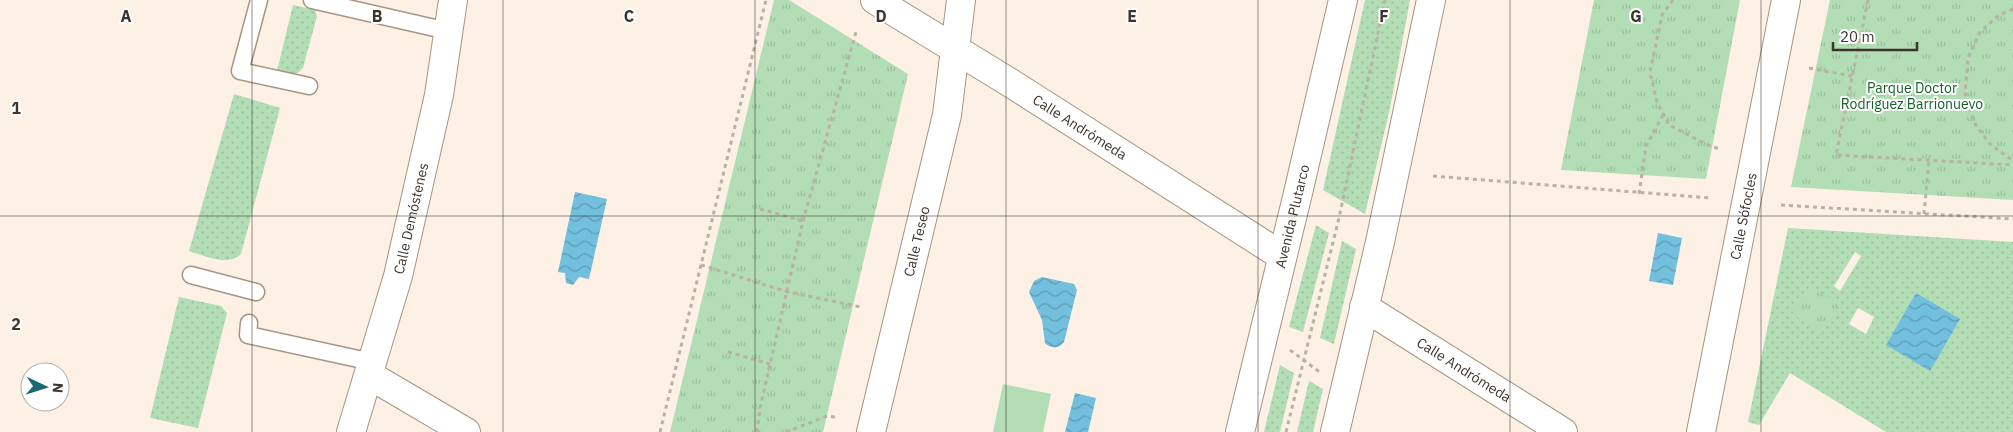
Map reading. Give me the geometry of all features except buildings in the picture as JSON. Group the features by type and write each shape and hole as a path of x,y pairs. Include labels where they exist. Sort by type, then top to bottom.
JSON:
{"street":[{"name":"Calle Demóstenes","path":"351,432 398,276 439,96 453,0"},
{"name":"Calle Andrómeda","path":"876,0 1282,256"},
{"name":"Calle Teseo","path":"871,432 948,115 961,0"},
{"name":"Avenida Plutarco","path":"1240,432 1343,0"},
{"path":"1335,432 1380,242 1431,0"},
{"name":"Calle Sófocles","path":"1701,432 1786,0"},
{"name":"Calle Andrómeda","path":"1364,307 1563,432"},
{"path":"370,368 466,432"}],"lane":[{"path":"259,0 240,71 309,86"},
{"path":"312,0 448,31"},
{"path":"191,275 256,292"},
{"path":"249,323 248,335 370,368"}],"path":[{"path":"660,432 766,0"},
{"path":"1286,432 1339,218 1385,0"},
{"path":"1673,0 1662,15 1650,72 1657,102 1670,125 1712,147 1721,149"},
{"path":"1868,0 1836,155 2013,165"},
{"path":"2013,9 1999,15 1980,32 1968,58 1965,92 1975,124 1990,144 2013,161"},
{"path":"757,432 770,364 803,221 856,32"},
{"path":"1809,68 1852,76"},
{"path":"1639,194 1646,146 1663,114"},
{"path":"1924,214 1929,160"},
{"path":"1433,176 1639,194 1711,198"},
{"path":"1780,205 2013,219"},
{"path":"760,209 803,221"},
{"path":"701,265 788,292 860,307"},
{"path":"1264,331 1346,391"},
{"path":"728,352 770,364"},
{"path":"786,432 827,416 834,417"}],"green space":[{"path":"774,0 789,0 908,74 823,432 670,432"},
{"path":"1365,0 1410,0 1390,108 1365,214 1323,190"},
{"path":"1594,0 1740,0 1706,179 1561,170"},
{"name":"Parque Doctor Rodríguez Barrionuevo","path":"1830,0 2013,0 2013,200 1791,187"},
{"path":"293,5 315,10 317,16 303,68 295,75 277,71"},
{"path":"234,94 280,108 241,254 230,260 223,260 209,258 189,251"},
{"path":"1316,225 1329,233 1303,332 1289,327"},
{"path":"1788,228 2013,242 2013,432 1886,432 1790,373 1759,425 1748,422","holes":["1855,252 1861,256 1840,291 1834,286","1858,308 1874,317 1866,334 1849,324"]},
{"path":"1342,241 1356,249 1334,344 1320,338"},
{"path":"1809,286 1839,304 1822,333 1792,314"},
{"path":"179,297 221,306 227,313 198,428 150,418"},
{"path":"1280,365 1294,373 1280,432 1264,432"},
{"path":"1309,381 1323,389 1313,432 1297,432"},
{"path":"1003,384 1051,394 1043,432 993,432"}],"water":[{"path":"575,192 607,199 589,279 579,277 573,285 566,283 565,273 558,272"},
{"path":"1658,233 1682,238 1673,285 1649,281"},
{"path":"1042,277 1074,284 1077,290 1064,342 1057,347 1045,343 1042,320 1029,292 1034,281"},
{"path":"1916,293 1960,319 1930,371 1886,345"},
{"path":"1075,393 1096,398 1088,432 1065,432"}]}
